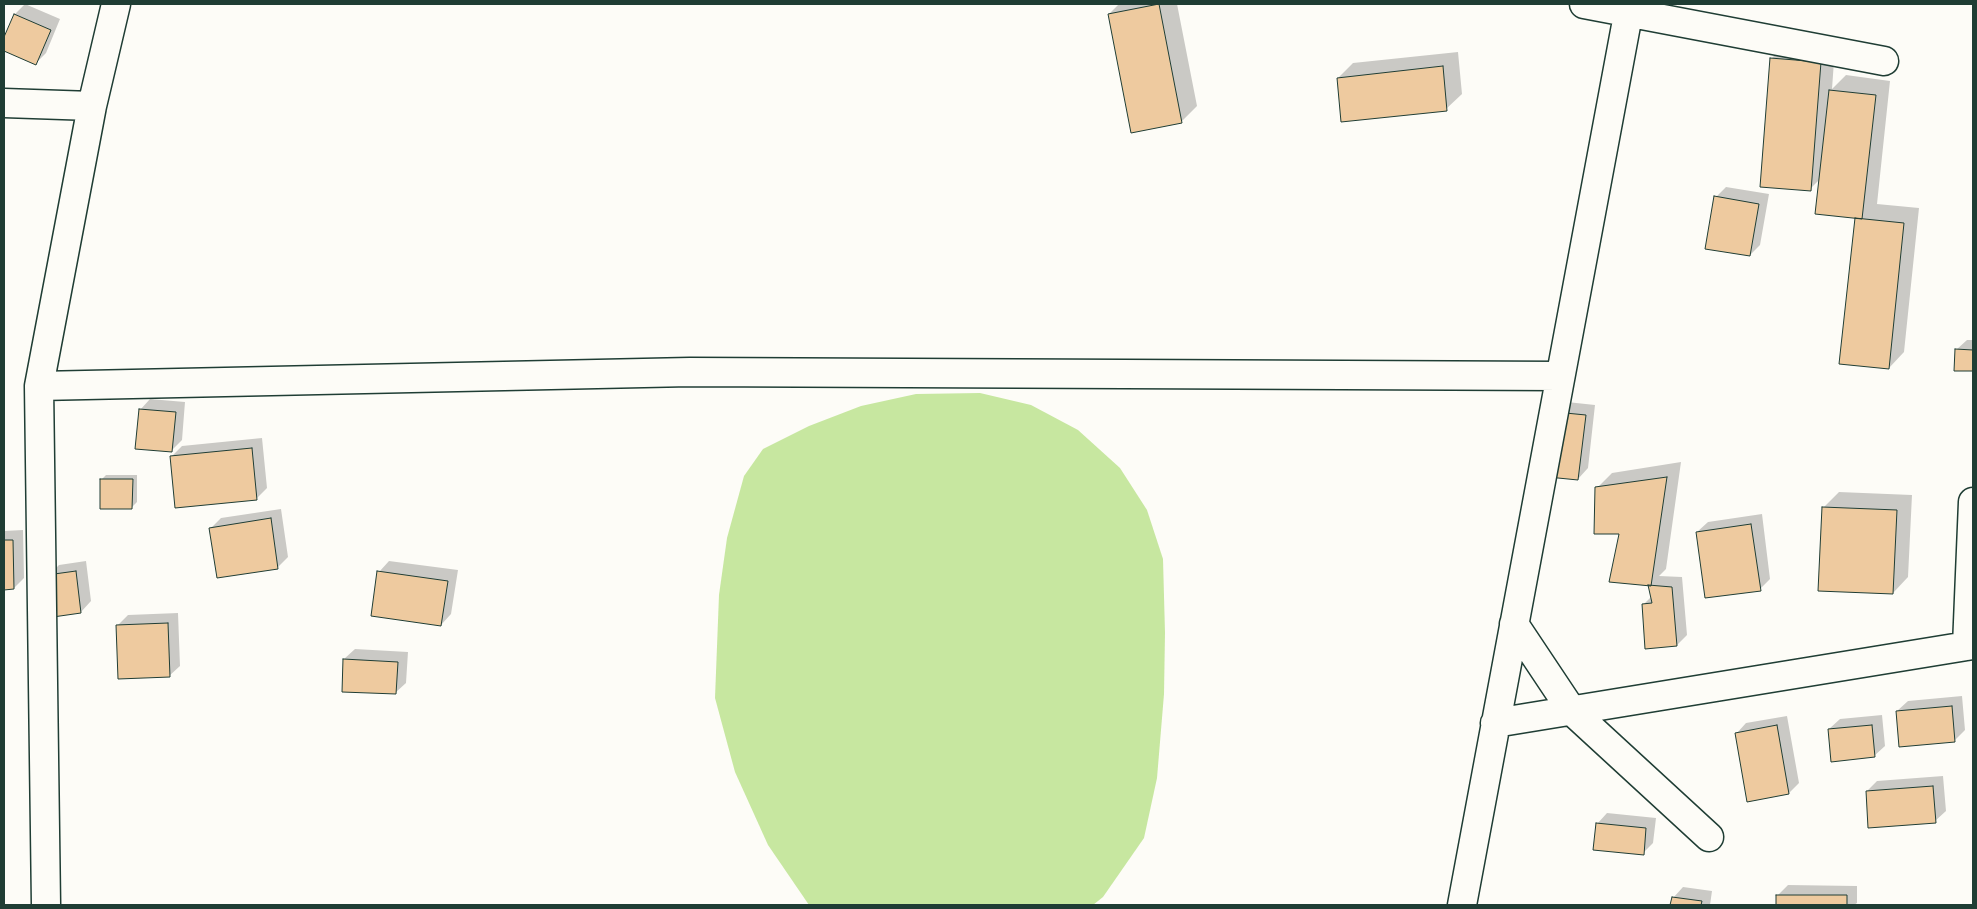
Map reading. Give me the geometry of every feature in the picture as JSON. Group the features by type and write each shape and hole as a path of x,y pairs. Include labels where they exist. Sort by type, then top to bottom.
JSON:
{"street":[{"path":"46,905 39,386 92,106 116,4"},
{"path":"1584,4 1629,8 1884,61"},
{"path":"1462,905 1629,8"},
{"path":"4,104 92,106"},
{"path":"39,386 690,372 1560,376"},
{"path":"1496,723 1970,645 1973,502"},
{"path":"1514,624 1572,711 1710,837"}],"green space":[{"path":"980,393 1031,405 1078,430 1120,468 1147,510 1163,559 1165,633 1164,694 1157,778 1144,838 1103,897 1093,905 809,905 768,845 735,772 715,698 719,595 727,538 744,476 763,449 809,426 861,406 916,394"}],"building":[{"path":"1159,4 1182,123 1131,133 1108,14"},
{"path":"14,14 51,30 36,65 4,51 4,37"},
{"path":"1770,58 1821,62 1811,191 1760,187"},
{"path":"1443,66 1447,111 1341,122 1337,78"},
{"path":"1829,90 1876,95 1862,219 1815,214"},
{"path":"1714,196 1759,204 1750,256 1705,249"},
{"path":"1855,218 1904,223 1889,369 1839,364"},
{"path":"1955,349 1973,350 1973,371 1954,371"},
{"path":"139,409 176,412 172,452 135,449"},
{"path":"1555,412 1586,415 1578,480 1548,477"},
{"path":"252,448 257,500 175,508 170,456"},
{"path":"1667,477 1651,586 1609,582 1619,534 1594,534 1595,487"},
{"path":"100,479 133,479 132,509 100,509"},
{"path":"1822,507 1897,510 1893,594 1818,591"},
{"path":"271,518 278,569 217,578 209,528"},
{"path":"1751,524 1761,591 1705,598 1696,532"},
{"path":"4,540 13,540 14,589 4,590"},
{"path":"76,571 81,613 53,617 47,575"},
{"path":"377,571 448,581 441,626 371,616"},
{"path":"1648,585 1672,587 1677,646 1645,649 1642,604 1652,603"},
{"path":"168,623 170,677 118,679 116,625"},
{"path":"343,659 398,662 396,694 342,692"},
{"path":"1952,706 1955,742 1899,747 1896,711"},
{"path":"1777,725 1789,794 1747,802 1735,733"},
{"path":"1872,725 1875,757 1831,762 1828,729"},
{"path":"1933,786 1936,823 1868,828 1866,791"},
{"path":"1596,823 1646,828 1644,855 1593,850"},
{"path":"1776,895 1847,895 1847,905 1776,905"},
{"path":"1672,897 1702,901 1701,905 1670,905"}]}
